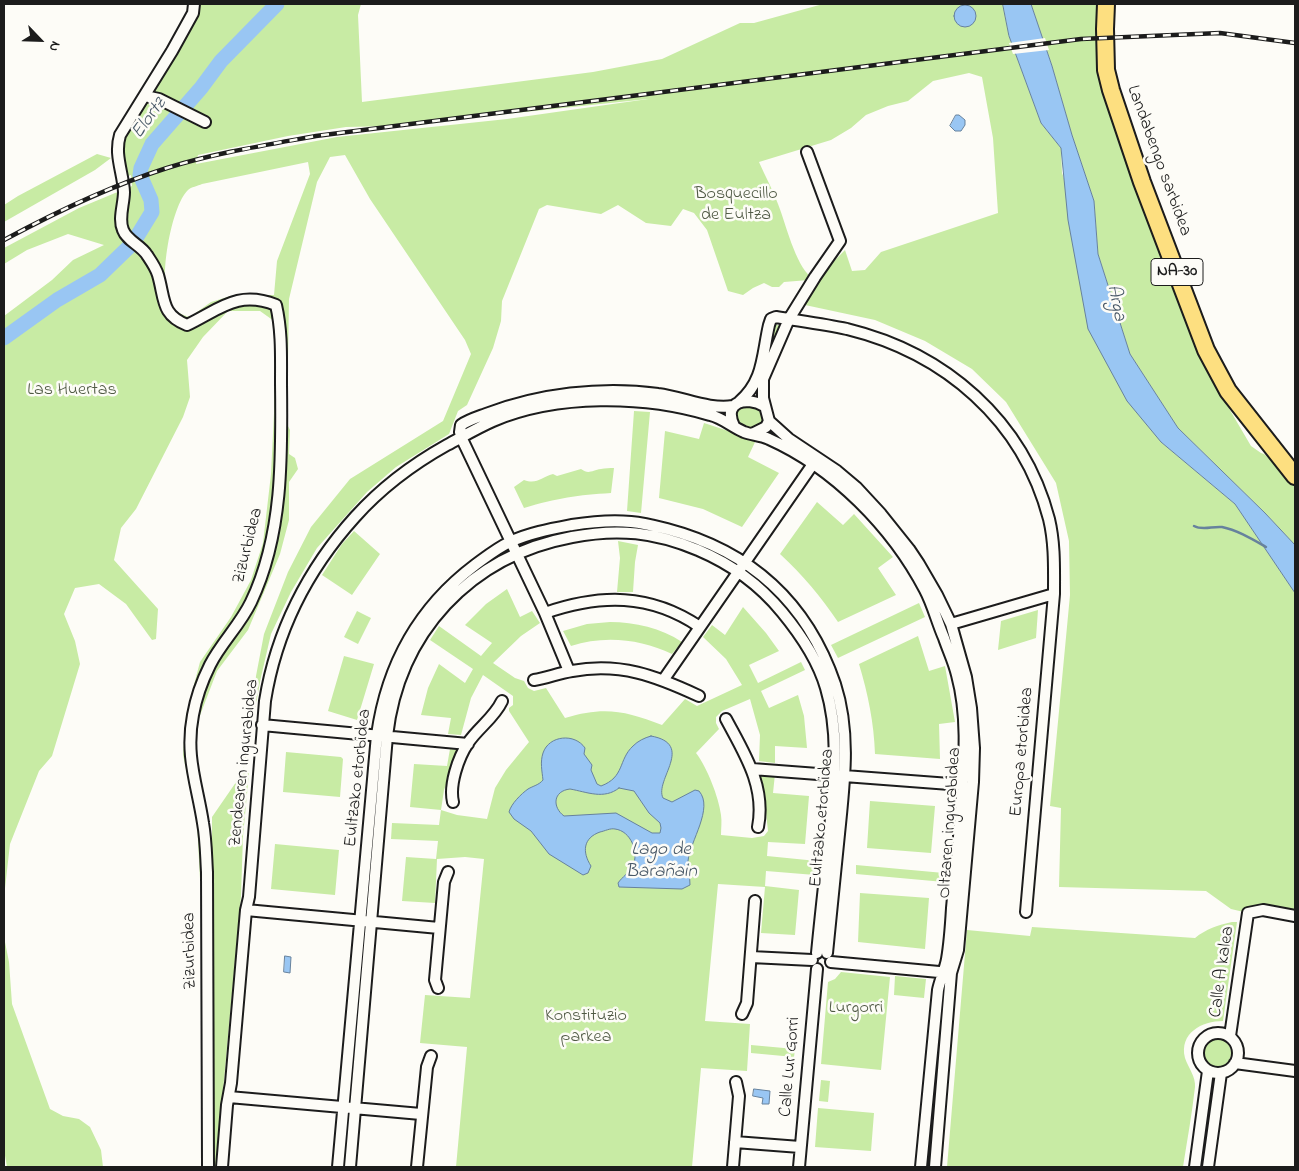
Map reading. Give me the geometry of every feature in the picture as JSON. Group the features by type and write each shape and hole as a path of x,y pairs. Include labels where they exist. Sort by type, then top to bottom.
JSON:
{"highway":[{"name":"Landabengo sarbidea","path":"1106,4 1104,29 1106,70 1111,90 1142,182 1206,350 1228,391 1295,476"}],"street":[{"name":"Zizurbidea","path":"194,4 193,13 120,135 117,146 124,192 122,230 126,236 145,252 158,274 161,291 168,310 175,320 187,324 223,305 241,300 261,299 276,305 280,330 281,398 280,483 273,535 264,568 252,600 243,619 210,665 199,692 189,745 193,775 204,825 207,872 208,1167"},
{"path":"145,96 159,99 205,122"},
{"path":"790,319 776,317 771,319 758,378 750,393 731,410 734,426 741,431 751,434 766,427 769,422 764,406 763,379 790,319 815,277 840,241 807,152"},
{"name":"Europa etorbidea","path":"790,319 848,330 889,343 948,373 999,420 1020,448 1038,483 1049,520 1053,547 1054,594 1026,912"},
{"name":"Zendearen ingurabidea","path":"461,437 460,432 464,423 492,412 526,402 576,394 634,391 659,394 717,407 736,404"},
{"name":"Zendearen ingurabidea","path":"222,1167 248,897 262,725 268,683 286,626 300,594 336,538 362,508 384,488 432,453 494,421 524,411 582,401 644,402 677,406 720,418 734,426"},
{"path":"736,404 750,401 764,406"},
{"name":"Oltzaren ingurabidea","path":"769,422 789,439 837,471 856,487 881,514 910,549 937,595 949,620 949,638 962,698 965,747 949,944 935,1167"},
{"name":"Oltzaren ingurabidea","path":"751,434 768,438 792,450 813,464 828,475 887,532 903,553 925,589 937,619 949,638 966,677 974,748 973,782 958,950 948,973 940,978 921,1167"},
{"path":"461,437 545,613 569,671"},
{"path":"664,680 813,464"},
{"name":"Eultzako etorbidea","path":"350,1167 356,1108 367,921 382,735 382,704 393,671 408,637 423,615 442,593 465,572 511,542 552,528 597,521 631,522 683,534 717,546 746,562 790,603 806,625 823,655 835,684 846,738 840,775 821,959"},
{"name":"Eultzako etorbidea","path":"382,735 402,674 427,627 450,600 470,581 498,562 552,540 595,532 631,532 654,535 679,542 715,557 755,582 770,596 800,633 826,687 832,713 840,775"},
{"path":"937,619 940,615 945,615 949,620 1054,594"},
{"path":"545,613 572,604 599,600 626,600 648,603 669,610 700,627"},
{"path":"534,680 569,671 589,668 614,668 638,672 664,680 699,696"},
{"path":"453,802 451,794 453,780 468,744 502,701"},
{"path":"726,719 752,769 760,806 758,827"},
{"path":"262,725 468,744"},
{"path":"752,769 963,785"},
{"path":"438,988 435,980 444,882 448,872"},
{"path":"742,1014 747,1003 756,901"},
{"path":"246,910 440,928"},
{"name":"Calle A kalea","path":"1230,1036 1248,913 1263,910 1295,916"},
{"name":"Eultzako etorbidea","path":"338,1167 367,921"},
{"path":"751,957 821,959 948,973"},
{"name":"Calle Lur Gorri","path":"799,1167 821,959"},
{"path":"1211,1033 1224,1033 1230,1036 1234,1040 1238,1051 1236,1063 1229,1070 1221,1073 1208,1070 1203,1066 1197,1054 1201,1041 1211,1033"},
{"path":"417,1167 426,1067 431,1056"},
{"path":"1236,1063 1295,1071"},
{"path":"1195,1167 1208,1070"},
{"path":"1208,1167 1221,1073"},
{"path":"733,1167 740,1096 736,1082"},
{"path":"229,1098 421,1114"},
{"path":"735,1142 800,1147"}],"green space":[{"path":"198,4 361,4 358,15 362,102 593,72 662,59 740,23 754,23 823,4 1003,4 1009,36 1041,123 1061,148 1062,173 1161,442 1235,504 1295,593 1295,912 1282,908 1248,913 1231,909 1206,891 1059,887 1061,808 1050,806 1070,595 1069,541 1056,483 1006,402 972,369 925,341 875,320 805,305 830,265 845,250 852,271 865,270 881,252 998,213 993,138 982,77 969,73 933,81 908,101 888,106 866,115 851,128 831,140 759,162 776,199 800,263 811,277 809,280 784,282 779,287 772,287 764,283 743,295 728,291 707,230 694,213 683,209 671,226 646,223 618,205 601,214 547,205 539,209 502,301 501,321 493,348 467,405 458,411 449,434 396,467 367,492 317,548 291,592 271,634 243,773 256,676 264,634 288,572 311,527 350,479 443,421 471,354 465,340 370,199 345,155 330,157 317,182 289,299 287,424 290,430 289,454 295,458 298,469 289,482 289,520 280,554 248,630 217,671 199,718 195,753 204,815 209,833 200,879 197,823 183,755 186,715 200,662 231,617 251,580 263,543 271,474 274,413 274,321 260,311 228,311 203,337 187,360 190,397 183,417 136,509 121,528 114,560 158,609 156,639 152,640 126,604 99,584 75,588 64,614 75,641 80,664 52,756 39,771 10,844 4,897 4,316 52,280 73,260 104,245 68,234 27,250 4,264 4,248 79,208 132,186 131,175 123,178 121,147 131,125 161,79 194,22","holes":["648,99 507,119 337,137 196,164 198,155 288,136 346,127 392,126","308,162 310,174 277,261 274,295 234,295 211,302 190,317 175,310 169,302 166,292 166,262 168,244 176,211 188,190 202,184"]},
{"path":"1031,4 1096,4 1098,26 1176,284 1217,388 1251,446 1264,454 1290,477 1295,484 1295,545 1178,428 1130,354 1098,254 1094,201"},
{"path":"97,154 111,158 95,170 4,222 4,205"},
{"path":"774,324 781,326 763,373"},
{"path":"746,405 763,412 764,418 760,424 754,427 747,427 737,420 735,414 738,409"},
{"path":"634,411 650,412 641,513 627,511"},
{"path":"704,423 756,440 748,457 779,473 742,527 703,509 659,498 665,431 699,439"},
{"path":"604,468 614,468 611,493 568,498 524,508 514,487 524,480 532,482 553,474 557,476 581,469 588,472"},
{"path":"817,502 843,525 854,514 893,557 878,568 896,595 838,622 811,586 780,554"},
{"path":"354,531 380,554 352,595 322,575 342,544"},
{"path":"618,541 638,545 633,592 617,592 620,558"},
{"name":"Konstituzio parkea","path":"507,589 520,617 532,611 540,623 521,636 493,663 515,678 524,681 528,688 534,691 546,688 565,718 603,711 626,713 662,725 685,699 697,706 742,685 726,659 703,637 712,625 725,635 743,607 779,651 749,665 758,683 801,662 805,670 761,691 769,708 798,695 804,716 807,748 775,746 775,763 759,761 760,735 750,699 722,711 716,717 719,729 696,753 708,774 718,800 721,835 752,838 764,836 768,831 764,795 759,777 761,773 775,774 773,793 809,796 805,844 768,842 767,856 817,861 815,875 766,871 765,886 799,890 795,935 761,933 765,887 718,884 705,1021 750,1024 747,1071 701,1068 692,1167 456,1167 467,1047 420,1043 425,995 470,998 484,859 465,857 437,859 435,903 402,901 406,857 436,859 438,841 391,839 392,823 439,825 441,810 457,815 487,819 495,788 506,770 529,742 509,711 509,708 513,705 513,696 483,675 471,698 461,735 448,734 451,718 421,715 428,688 439,664 465,683 473,669 430,640 439,626 481,656 492,643 465,625 486,604"},
{"path":"919,603 925,617 838,658 831,645"},
{"path":"1038,610 1036,638 998,650 1001,621"},
{"path":"357,611 371,618 358,644 344,637"},
{"path":"610,622 648,627 682,642 672,654 648,645 622,640 596,640 571,646 563,631 587,624"},
{"path":"918,636 929,671 945,666 955,722 939,724 940,759 875,754 870,709 859,664"},
{"path":"344,656 374,664 357,720 328,711"},
{"path":"450,749 459,750 444,790 441,810 410,807 414,764 447,766"},
{"path":"286,752 341,757 343,759 340,797 283,792"},
{"path":"243,772 249,773 243,836 241,896 216,1167 211,1167 212,817"},
{"path":"870,801 935,806 931,853 867,848"},
{"path":"275,844 339,850 335,895 271,889"},
{"path":"856,865 944,873 944,882 856,874"},
{"path":"860,893 929,898 925,949 858,942"},
{"path":"1237,922 1223,1021 1200,1026 1189,1035 1185,1042 1185,1058 1193,1076 1195,1087 1183,1167 947,1167 967,930 1030,936 1032,927 1195,938 1212,928"},
{"path":"4,937 9,962 12,1004 50,1109 63,1116 79,1119 90,1127 101,1150 103,1167 7,1167 4,1150"},
{"name":"Lurgorri","path":"841,972 890,977 881,1070 821,1064 828,982 835,979"},
{"path":"895,976 926,979 924,998 894,995"},
{"path":"944,980 946,980 941,1040 938,1039"},
{"path":"1217,1039 1227,1043 1231,1053 1227,1063 1217,1067 1207,1063 1203,1053 1207,1043"},
{"path":"751,1045 795,1049 794,1057 751,1053"},
{"path":"938,1048 941,1048 930,1167 927,1167"},
{"path":"821,1080 830,1081 828,1102 819,1101"},
{"path":"1211,1080 1215,1081 1202,1167 1200,1167"},
{"path":"818,1108 874,1113 871,1151 815,1147"}],"water":[{"path":"1003,4 1031,4 1094,201 1098,254 1130,354 1178,428 1295,545 1295,593 1235,504 1161,442 1127,401 1088,329 1068,220 1061,148 1041,123 1009,36"},
{"path":"965,5 973,8 976,16 973,24 965,27 957,24 954,16 957,8"},
{"path":"956,115 965,120 965,125 961,131 955,131 950,126"},
{"name":"Lago de Barañain","path":"651,736 664,740 671,747 672,754 662,790 663,798 672,802 695,790 699,791 703,798 703,815 688,861 690,885 682,889 619,887 618,883 633,866 635,855 629,838 621,831 613,829 594,835 587,842 585,851 591,866 588,873 583,875 549,854 531,831 514,819 509,812 522,794 543,780 542,756 546,747 556,740 569,738 581,743 585,748 584,754 592,765 591,770 597,784 601,786 609,782 618,773 628,751 633,746","holes":["619,788 634,791 649,813 660,823 660,833 652,833 616,813 564,816 556,804 557,796 564,790 570,789 601,794 607,794"]},
{"path":"285,956 291,957 290,973 284,972"},
{"path":"754,1089 770,1091 769,1104 762,1104 763,1098 753,1096"}],"pier":[{"path":"1045,38 1049,50 1013,54 1009,43"}],"waterway":[{"name":"Elortz","path":"4,338 57,300 100,275 133,243 152,212 151,200 140,175 141,168 152,144 201,88 221,61 277,4"},
{"path":"1194,526 1201,528 1228,528 1266,547"}],"railway":[{"path":"4,240 84,200 167,168 222,154 316,136 1081,39 1220,33 1295,43"}],"park label":[{"name":"Bosquecillo de Eultza","path":"736,205"},
{"name":"Las Huertas","path":"72,391"}],"water label":[{"name":"Arga","path":"1115,303"}]}
